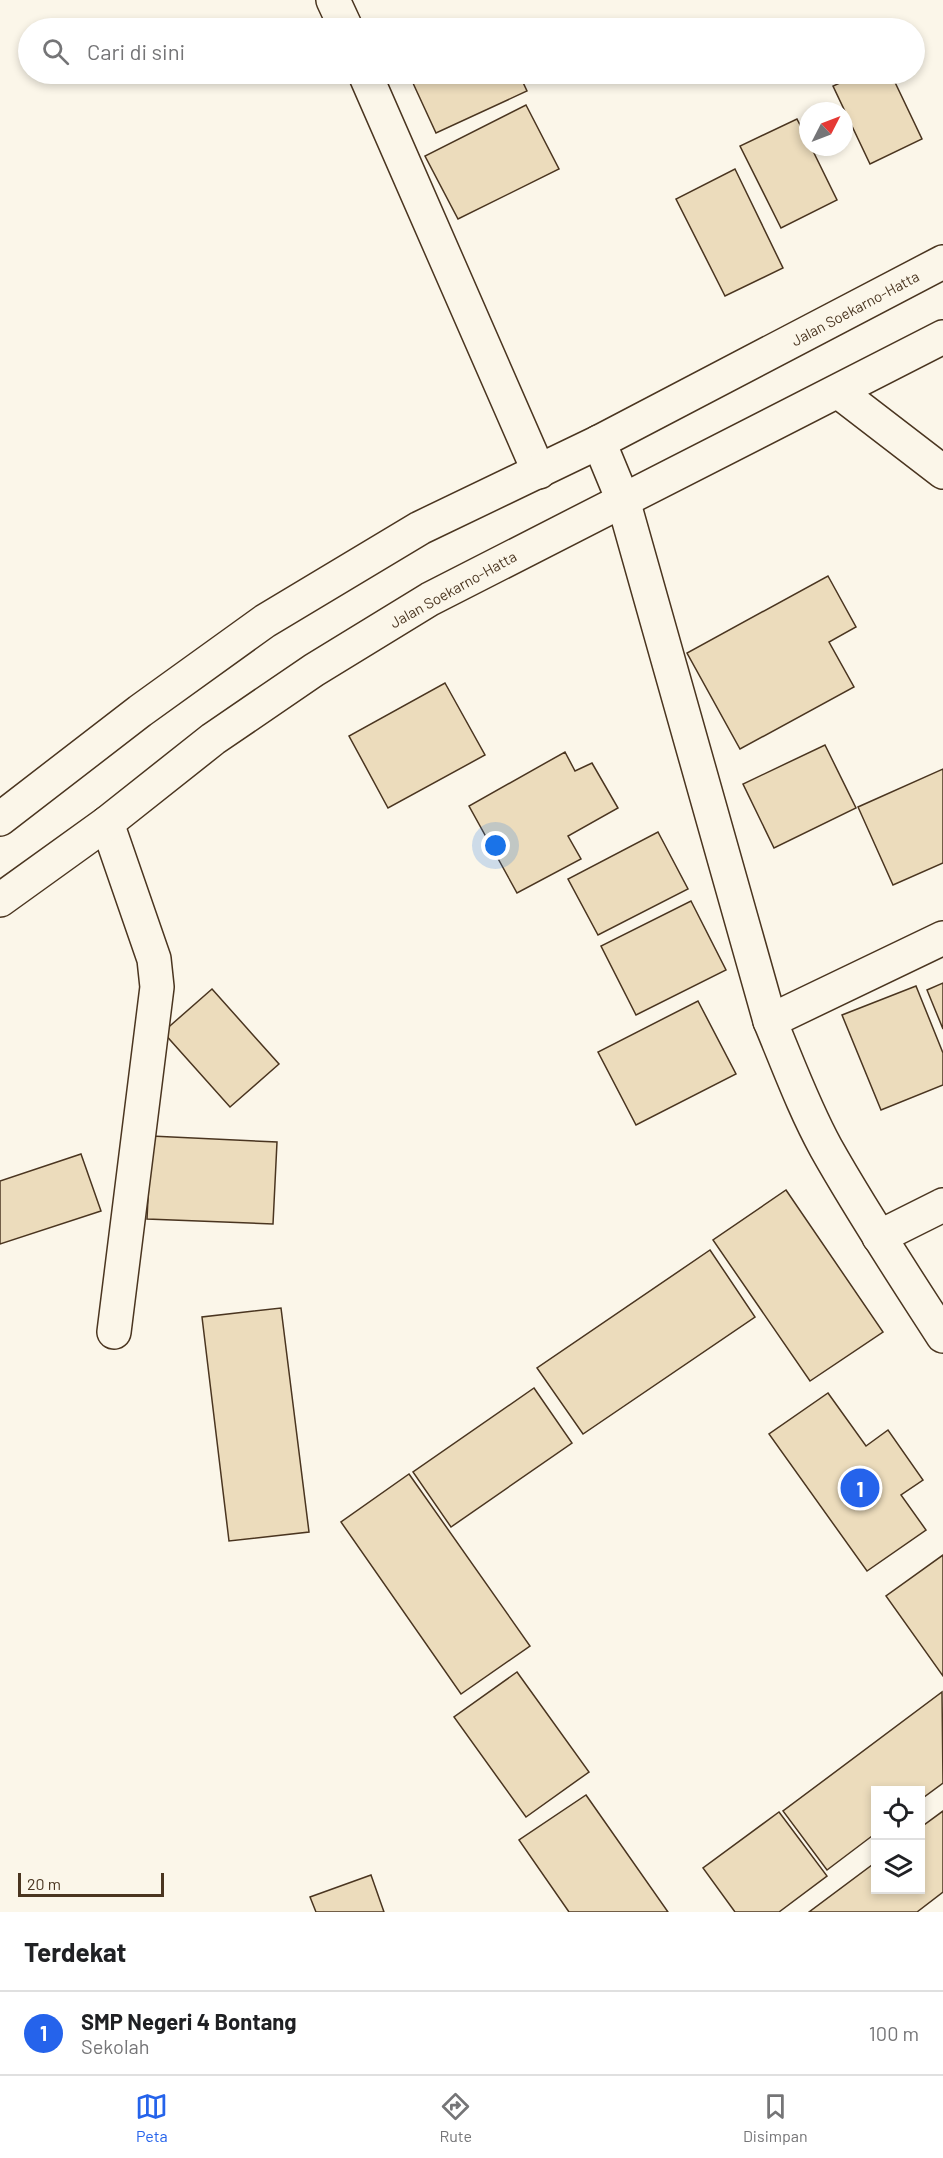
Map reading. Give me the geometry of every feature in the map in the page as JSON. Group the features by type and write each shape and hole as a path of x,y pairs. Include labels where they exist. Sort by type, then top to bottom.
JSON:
{"street":[{"path":"333,0 341,18"},
{"path":"369,84 539,472"},
{"name":"Jalan Soekarno-Hatta","path":"0,819 131,718 265,621 420,528 599,442 943,262"},
{"name":"Jalan Soekarno-Hatta","path":"0,900 107,823 213,739 314,669 430,599 943,337"},
{"path":"839,392 943,472"},
{"path":"599,442 623,500 770,1022 825,1146 879,1237 943,1336"},
{"path":"107,823 154,958 158,987 114,1332"},
{"path":"770,1022 943,938"},
{"path":"879,1237 943,1205"}],"building":[{"path":"413,84 524,84 527,91 436,133"},
{"path":"838,84 896,84 922,139 870,164 853,128 853,102 841,102 833,86"},
{"path":"526,105 559,169 458,219 425,156"},
{"path":"797,119 799,156 815,156 837,200 781,228 740,146"},
{"path":"735,169 783,268 725,296 676,199"},
{"path":"828,576 856,627 829,642 854,687 740,749 687,653"},
{"path":"445,683 485,755 388,808 349,736"},
{"path":"825,745 856,808 774,848 743,784"},
{"path":"565,752 575,771 592,763 618,808 568,836 581,859 517,893 469,806"},
{"path":"943,769 943,863 893,885 858,807"},
{"path":"658,832 688,889 598,935 568,879"},
{"path":"691,901 726,970 636,1015 601,946"},
{"path":"943,983 943,1029 927,990"},
{"path":"916,986 943,1053 943,1085 881,1110 842,1015"},
{"path":"212,989 279,1064 230,1107 163,1032"},
{"path":"698,1001 736,1074 636,1125 598,1052"},
{"path":"151,1136 277,1142 273,1224 147,1219"},
{"path":"81,1154 101,1211 0,1244 0,1181"},
{"path":"786,1190 883,1332 810,1381 713,1240"},
{"path":"710,1250 755,1317 583,1434 537,1368"},
{"path":"281,1308 309,1532 229,1541 202,1317"},
{"path":"534,1388 572,1443 451,1527 413,1472"},
{"path":"828,1393 866,1446 888,1430 923,1480 901,1495 926,1530 867,1571 769,1434"},
{"path":"409,1474 530,1646 461,1694 341,1522"},
{"path":"943,1555 943,1676 886,1596"},
{"path":"517,1672 589,1772 526,1817 454,1717"},
{"path":"942,1692 943,1783 925,1796 925,1786 871,1786 871,1837 827,1870 783,1811"},
{"path":"586,1795 668,1912 569,1912 519,1840"},
{"path":"943,1811 943,1892 917,1912 809,1912 871,1866 871,1894 925,1894 925,1824"},
{"path":"779,1812 827,1876 779,1912 735,1912 703,1868"},
{"path":"371,1875 384,1912 316,1912 310,1897"}],"place":[{"name":"SMP Negeri 4 Bontang","path":"860,1488"}]}
